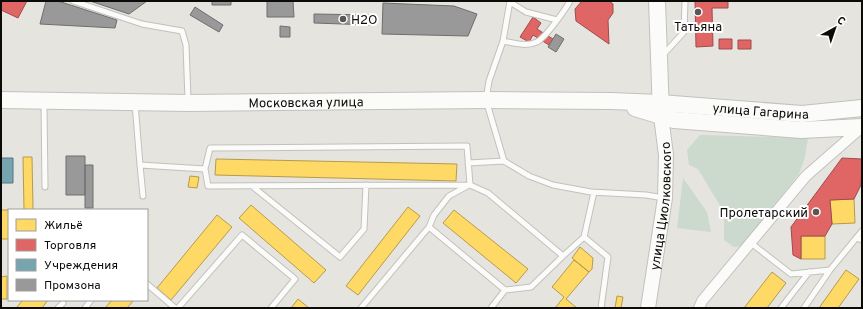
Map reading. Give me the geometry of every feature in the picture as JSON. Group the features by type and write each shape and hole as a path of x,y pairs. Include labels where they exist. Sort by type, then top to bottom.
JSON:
{"main road":[{"path":"657,1 660,109"},
{"name":"Московская улица","path":"1,100 135,102 486,100 611,101 660,109"},
{"name":"улица Гагарина","path":"660,109 802,114 862,108"},
{"name":"улица Гагарина","path":"660,109 674,120 801,130 862,127"},
{"name":"улица Циолковского","path":"648,308 665,198 666,155 660,109"}],"street":[{"path":"699,308 702,301 806,176 862,127"}],"lane":[{"path":"73,1 142,24 182,31 186,45 188,102"},
{"path":"504,161 486,100 489,80 503,40 510,1 526,12 557,20"},
{"path":"503,40 522,45 537,42 557,20 570,1"},
{"path":"658,60 684,32 685,1"},
{"path":"44,100 45,187"},
{"path":"135,102 143,196"},
{"path":"470,185 467,146 210,148 205,169 208,186 470,185 488,193 563,256"},
{"path":"468,163 504,161 529,176 553,185 594,192 646,195 665,198"},
{"path":"140,165 205,169"},
{"path":"252,186 340,257 364,229 366,185"},
{"path":"361,308 429,228 434,215 449,196 470,185"},
{"path":"429,228 505,290 531,288 584,237 594,192"},
{"path":"804,308 830,270 862,231"},
{"path":"148,285 177,308 242,235 295,279 271,308"},
{"path":"584,237 608,257 601,308"},
{"path":"856,238 862,240"},
{"path":"751,243 791,274 830,270"},
{"path":"781,308 809,272"},
{"path":"491,308 505,290"},
{"path":"58,308 63,303"}],"green space":[{"path":"700,135 808,138 805,157 799,174 742,246 734,247 724,240 724,212 698,169 689,165 687,150"},
{"path":"683,178 707,212 711,232 677,228"}],"building: Жильё":[{"path":"23,157 32,157 33,209 24,209"},
{"path":"216,159 457,164 456,181 215,175"},
{"path":"190,176 199,177 197,188 188,187"},
{"path":"854,199 855,223 832,224 830,200"},
{"path":"251,205 326,270 314,283 239,218"},
{"path":"408,207 420,216 358,295 346,286"},
{"path":"1,210 8,210 8,239 1,239"},
{"path":"454,210 528,269 516,283 443,223"},
{"path":"217,215 232,227 171,300 157,288"},
{"path":"801,236 825,236 825,259 801,259"},
{"path":"580,247 593,258 592,269 589,272 572,258"},
{"path":"574,260 589,272 566,299 577,308 555,308 564,297 552,287"},
{"path":"846,270 859,279 838,308 819,308"},
{"path":"772,272 786,283 767,308 744,308"},
{"path":"7,276 7,299 1,299 1,277"},
{"path":"617,296 623,297 621,308 615,308"},
{"path":"298,299 309,308 291,308"},
{"path":"22,301 47,301 42,308 16,308"},
{"path":"111,301 133,301 127,308 105,308"}],"building: Торговля":[{"path":"1,1 27,1 18,18 1,10"},
{"path":"582,1 609,1 613,4 613,13 608,20 609,44 576,21 575,9"},
{"path":"695,1 728,1 728,8 712,8 713,46 696,47"},
{"path":"533,17 541,23 537,29 553,39 549,45 533,35 529,42 520,37"},
{"path":"719,39 732,39 732,49 719,49"},
{"path":"738,40 751,40 751,49 738,49"},
{"name":"Пролетарский","path":"842,158 862,159 861,185 854,199 830,200 832,224 825,236 801,236 801,259 793,255 791,227"}],"building: Учреждения":[{"path":"1,158 13,158 13,183 1,183"}],"building: Промзона":[{"path":"46,1 58,1 117,20 115,28 40,24"},
{"path":"90,1 147,1 129,14"},
{"path":"212,1 231,1 231,5 212,5"},
{"path":"267,1 293,1 294,17 267,17"},
{"path":"383,3 454,6 477,14 468,36 382,34"},
{"path":"195,7 223,25 219,32 190,15"},
{"name":"Н2О","path":"314,14 371,15 371,25 314,23"},
{"path":"280,26 290,27 290,37 280,37"},
{"path":"556,34 564,39 556,52 548,47"},
{"path":"66,156 85,156 85,195 66,195"},
{"path":"85,165 93,165 93,208 85,208"}],"place":[{"name":"Татьяна","path":"698,12"},
{"name":"Н2О","path":"343,19"},
{"name":"Пролетарский","path":"816,212"}]}
